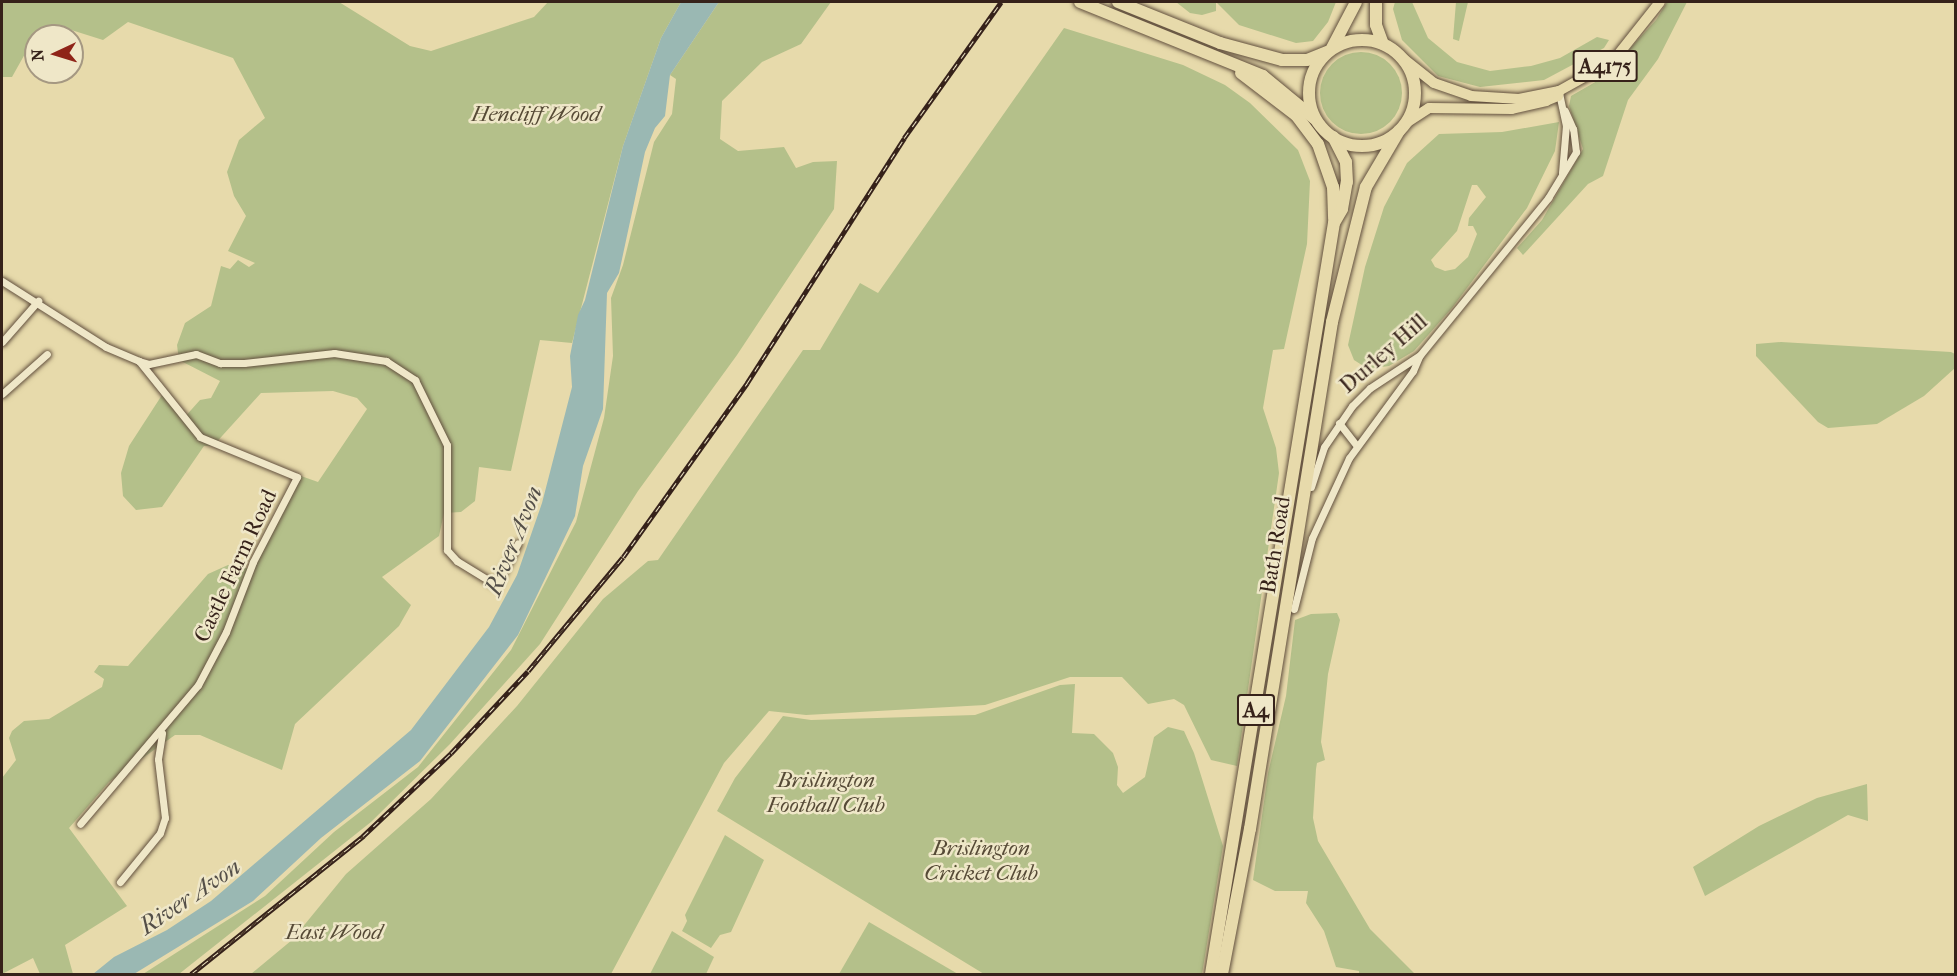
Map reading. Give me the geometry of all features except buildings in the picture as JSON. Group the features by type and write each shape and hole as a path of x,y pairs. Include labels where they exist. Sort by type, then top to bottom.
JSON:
{"highway":[{"path":"1080,2 1177,40 1274,82 1333,137 1366,146 1382,142 1402,127 1414,105 1415,87 1400,56 1383,44 1359,40 1307,60 1282,60 1220,43 1118,2"},
{"path":"1318,122 1310,89 1316,69 1330,50 1356,2"},
{"path":"1376,2 1376,25 1383,44"},
{"path":"1177,40 1247,76 1296,115 1326,160 1334,187 1334,223"},
{"name":"Bath Road","path":"1211,975 1244,828 1301,521 1330,331 1359,211 1377,163 1402,127"},
{"name":"Bath Road","path":"1222,975 1334,223 1342,209 1348,173 1333,137"}],"main road":[{"name":"A4175","path":"1400,56 1434,83 1471,96 1519,99 1559,91 1613,61 1660,2"},
{"name":"A4175","path":"1402,127 1429,108 1512,109 1552,99 1558,96 1559,91"}],"street":[{"name":"Durley Hill","path":"1301,521 1324,447 1339,423 1370,388 1420,355 1548,198 1576,152 1574,129 1559,91"},
{"name":"Durley Hill","path":"1562,173 1565,111"},
{"name":"Castle Farm Road","path":"2,280 38,301 106,347 139,361 200,437 297,477 253,562 226,632 203,674 163,730 80,824"},
{"path":"2,342 38,301"},
{"path":"139,361 149,364 196,354 220,363 244,363 334,353 386,361 415,380 447,445 447,550 457,561 495,585 518,543"},
{"path":"2,394 47,354"},
{"path":"1294,609 1312,538 1356,445 1413,371 1420,355"},
{"path":"1339,423 1356,445"},
{"name":"Castle Farm Road","path":"120,882 160,833 165,818 158,759 163,730"}],"green space":[{"name":"Hencliff Wood","path":"2,2 339,2 410,46 431,51 534,17 548,2 681,2 661,38 623,146 572,343 540,340 511,471 479,467 475,501 461,512 444,513 439,536 382,577 411,605 399,626 295,724 282,770 200,735 175,735 109,782 69,828 127,906 65,945 73,974 40,974 33,958 2,974 2,778 16,760 9,738 12,731 24,721 49,719 102,687 104,679 94,672 99,665 128,666 208,574 228,565 252,569 301,476 318,482 367,409 357,398 333,391 261,393 213,446 204,446 162,507 136,510 123,496 121,473 129,446 162,395 183,419 200,400 211,398 220,381 179,360 177,345 185,323 211,306 221,266 230,269 238,260 249,267 255,263 228,251 246,216 234,196 227,172 239,140 265,118 233,58 128,22 103,40 84,34 84,24 24,24 24,56 12,77 2,77"},
{"path":"719,2 831,2 801,44 762,62 722,101 720,139 738,151 784,147 796,168 813,162 837,161 834,209 737,355 638,491 540,644 450,744 371,822 179,974 143,974 265,896 334,832 418,767 511,650 576,522 604,418 613,356 611,298 623,265 654,142 672,114 676,79 670,75"},
{"path":"1176,2 1216,2 1216,11 1202,15 1190,13"},
{"path":"1216,2 1336,2 1328,22 1313,41 1296,43 1239,25"},
{"path":"1395,2 1412,2 1428,38 1457,62 1490,71 1531,66 1560,58 1597,37 1609,40 1604,48 1544,80 1480,87 1438,76 1402,40 1393,9"},
{"path":"1456,2 1468,2 1459,41 1453,39"},
{"path":"1667,2 1687,2 1658,59 1628,100 1603,176 1588,184 1523,255 1517,248 1542,220 1583,149 1569,106 1571,96 1604,77 1656,20"},
{"name":"East Wood","path":"1064,28 1183,65 1225,85 1250,103 1298,150 1310,181 1307,244 1284,349 1273,350 1263,408 1276,448 1279,473 1237,766 1211,760 1184,705 1174,699 1148,704 1122,677 1070,677 985,705 806,715 769,711 724,763 611,974 251,974 292,940 346,874 431,799 517,706 603,599 648,561 658,560 803,350 820,350 860,283 878,293"},
{"path":"1361,52 1377,55 1390,64 1399,77 1402,93 1399,109 1390,122 1377,131 1361,134 1345,131 1332,122 1323,109 1320,93 1323,77 1332,64 1345,55"},
{"path":"1559,122 1555,151 1527,208 1452,308 1414,351 1389,366 1368,369 1354,360 1348,345 1365,267 1384,207 1407,163 1439,134 1502,132","holes":["1472,185 1477,185 1486,197 1469,218 1468,226 1473,226 1477,234 1468,257 1455,269 1445,271 1435,267 1431,260 1457,231"]},
{"path":"1781,342 1951,352 1955,354 1955,368 1924,396 1877,424 1828,428 1818,422 1756,356 1756,344"},
{"path":"1337,613 1340,620 1328,674 1321,742 1325,760 1317,763 1313,818 1318,841 1370,929 1415,974 1359,974 1359,971 1336,967 1324,931 1306,903 1308,891 1275,891 1253,880 1268,773 1286,696 1295,620 1311,614"},
{"path":"1075,684 1072,733 1094,734 1113,753 1118,767 1117,785 1123,793 1145,777 1154,737 1168,727 1184,731 1194,753 1223,846 1202,974 984,974 717,811 735,778 783,716 811,720 975,715 1060,685"},
{"path":"1867,784 1868,821 1848,815 1705,896 1693,867 1759,826 1817,798"},
{"path":"725,835 764,860 731,932 720,935 711,948 682,931 687,921 685,915"},
{"path":"869,922 958,974 839,974"},
{"path":"672,931 714,957 706,974 650,974"}],"water":[{"path":"681,2 719,2 670,75 665,116 655,128 645,152 619,273 607,293 603,409 583,466 575,516 518,635 420,761 321,838 253,901 134,974 93,974 114,957 167,930 211,901 411,730 489,627 517,575 542,503 572,387 570,356 578,315 585,300 623,146 661,38"}],"railway":[{"path":"191,974 363,836 451,753 528,671 623,557 747,383 904,138 1001,2"}],"water label":[{"name":"River Avon","path":"514,541"},
{"name":"River Avon","path":"190,897"}],"park label":[{"name":"Brislington Football Club","path":"826,792"},
{"name":"Brislington Cricket Club","path":"981,860"}]}
